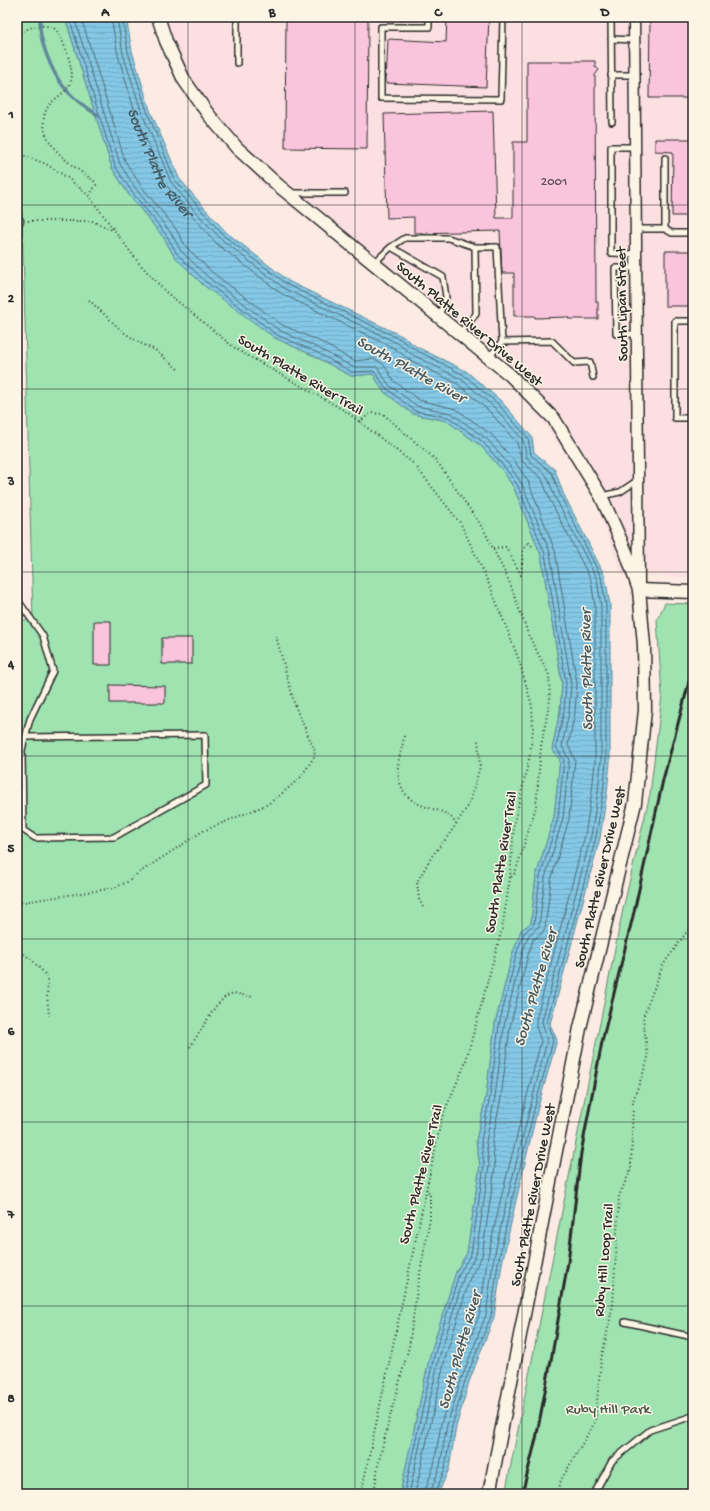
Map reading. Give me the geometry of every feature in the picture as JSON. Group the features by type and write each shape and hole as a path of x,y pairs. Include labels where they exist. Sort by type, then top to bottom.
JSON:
{"street":[{"name":"South Platte River Drive West","path":"158,17 166,41 184,80 208,114 237,148 287,192 489,357 510,375 554,419 601,496 626,552 639,590 644,645 646,710 635,803 580,1028 489,1494"},
{"name":"South Lipan Street","path":"634,17 639,590"},
{"path":"639,590 693,592"}],"lane":[{"path":"237,17 237,63"},
{"path":"429,17 429,27 380,27 381,98 501,99 503,17"},
{"path":"611,17 612,122"},
{"path":"611,39 634,40"},
{"path":"611,75 634,75"},
{"path":"635,148 611,148 611,253 636,254"},
{"path":"665,158 665,229"},
{"path":"287,192 345,193"},
{"path":"17,221 17,258"},
{"path":"636,230 665,229 672,233 693,234"},
{"path":"374,263 391,247 405,238 448,238 475,247 497,247 502,342 489,357"},
{"path":"391,247 443,277 446,296 439,316"},
{"path":"460,333 476,314 475,247"},
{"path":"636,268 615,268 616,334 637,334"},
{"path":"693,321 675,321 675,418 693,418"},
{"path":"502,342 552,341 574,363 590,362 593,377"},
{"path":"601,496 620,492 638,480"},
{"path":"17,599 43,636 53,671 30,720 25,738 22,750 22,830 35,838 114,837 206,785 205,736 25,738"},
{"path":"625,1322 693,1337"},
{"path":"594,1494 612,1461 650,1430 693,1416"}],"path":[{"path":"17,36 23,30 35,26 44,26 55,29 60,36 71,68 72,80 69,87 49,105 45,113 44,126 46,134 52,145 62,156 94,181 96,185 89,196"},
{"name":"South Platte River Trail","path":"17,153 46,164 68,178 89,196 138,262 166,292 236,349 347,412 414,464 462,524 504,618 519,660 532,706 533,730 530,755 514,824 510,878 502,929 465,1064 442,1117 361,1494"},
{"path":"17,221 92,221 113,230"},
{"path":"89,300 123,332 136,341 155,350 179,370"},
{"path":"359,422 371,413 383,414 436,460 484,530 509,581 529,636 549,675 550,700 541,746 536,807 515,873 510,878"},
{"path":"493,548 506,547 522,575 523,550 528,542 532,546"},
{"path":"17,903 105,890 128,882 137,874 203,831 266,805 278,797 301,777 314,757 316,751 295,706 276,636"},
{"path":"404,736 398,766 399,780 403,790 406,795 419,805 448,815 455,825"},
{"path":"423,907 419,899 418,882 432,856 469,804 476,785 480,767 478,739"},
{"name":"Ruby Hill Loop Trail","path":"558,1494 561,1480 595,1422 601,1360 613,1305 619,1196 631,1168 633,1101 648,1059 643,1017 663,965 691,926 693,916"},
{"path":"17,950 30,958 47,976 49,1016"},
{"path":"190,1047 220,1000 233,993 253,997"},
{"path":"374,1494 378,1465 386,1430 409,1347 417,1289 430,1219 430,1194 426,1189"}],"shaded area":[{"path":"155,17 693,17 693,577 622,575 594,497 545,424 500,375 261,183 211,131 176,72"}],"green space":[{"path":"17,17 65,17 112,168 129,195 164,238 174,256 275,338 312,355 351,376 373,374 383,391 413,414 447,421 481,446 503,471 514,488 541,555 562,684 560,711 552,749 560,760 554,817 536,876 531,923 513,952 495,1024 486,1096 476,1141 480,1165 467,1253 456,1272 430,1355 400,1494 17,1494 17,620 33,620 22,212 17,212"},
{"name":"Ruby Hill Park","path":"665,603 693,604 693,1494 505,1494 623,909 650,794 662,695 657,620"}],"water":[{"name":"South Platte River","path":"65,17 126,17 132,51 150,110 179,178 226,232 290,282 402,336 417,347 466,371 501,401 532,437 534,452 555,470 563,493 605,576 610,605 610,763 600,838 550,1024 557,1040 538,1107 515,1205 502,1264 494,1317 469,1382 456,1427 449,1469 438,1494 400,1494 430,1355 456,1272 467,1253 480,1165 476,1141 486,1096 495,1024 513,952 521,930 531,923 536,876 554,817 560,760 552,749 560,711 562,683 541,555 514,488 503,471 481,446 447,421 413,414 383,391 373,374 351,376 312,355 275,338 203,285 174,256 164,238 129,195 112,168"}],"building":[{"path":"286,17 368,17 367,149 285,148"},
{"path":"447,17 489,17 486,87 386,83 388,39 446,42"},
{"path":"650,17 693,17 693,98 649,98"},
{"path":"527,61 595,61 595,66 599,70 595,75 596,302 598,302 598,319 568,319 568,317 535,318 535,316 514,316 514,273 502,273 500,231 414,233 414,217 387,218 384,114 493,111 496,218 513,218 513,142 527,142"},
{"path":"655,139 693,139 693,216 672,216 673,152 655,151"},
{"path":"665,251 693,251 693,306 665,306"},
{"path":"94,621 111,621 111,665 94,665"},
{"path":"162,638 192,638 192,664 162,664"},
{"path":"110,685 165,686 165,703 110,703"}],"waterway":[{"path":"41,17 40,25 43,43 54,72 75,99 99,116"}],"railway":[{"path":"522,1494 536,1439 552,1355 568,1262 581,1153 602,1042 634,912 663,780 693,667"}]}
